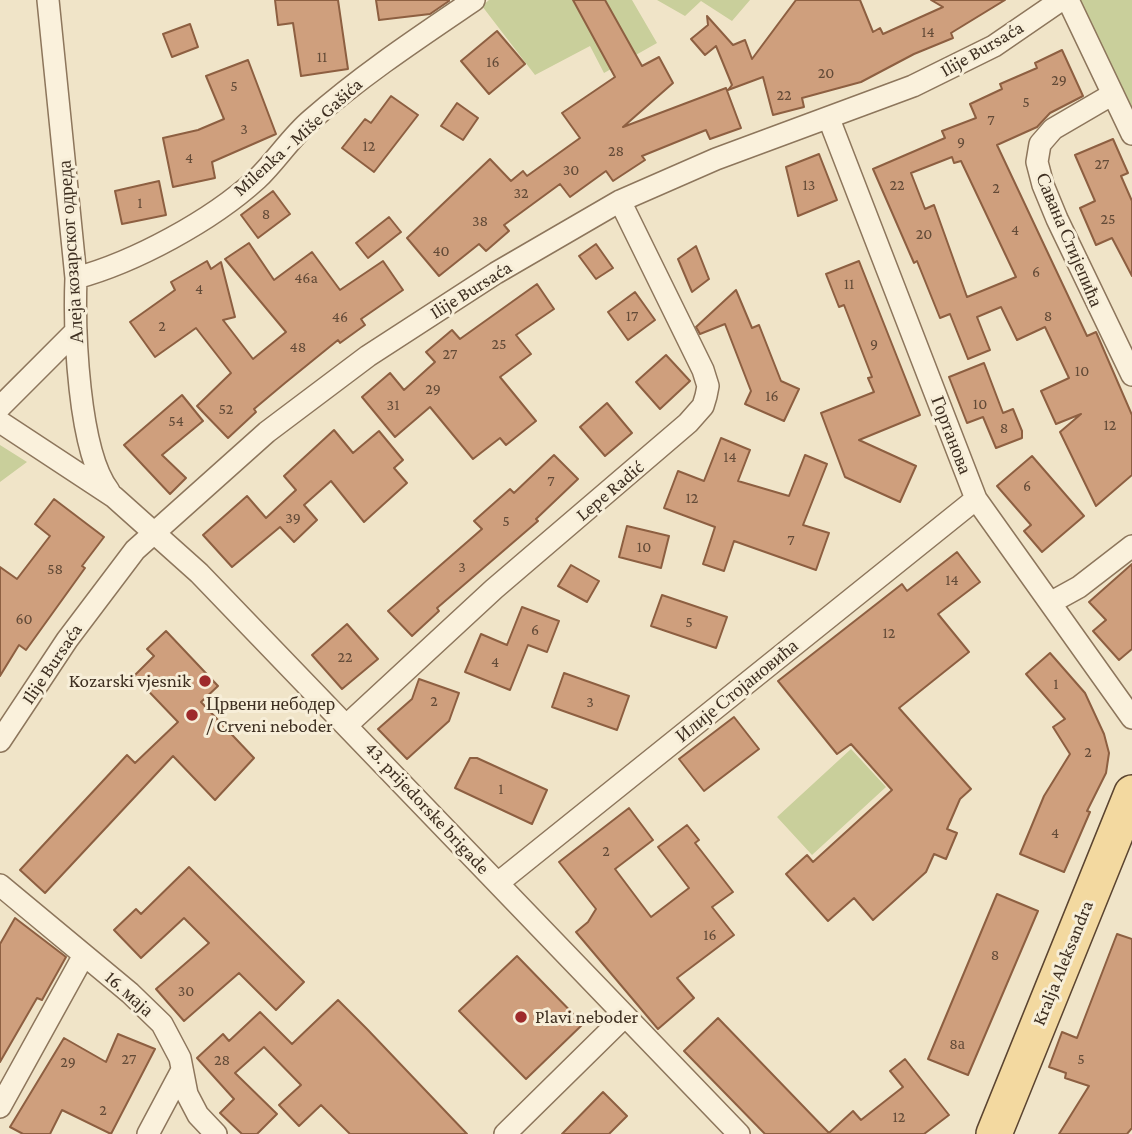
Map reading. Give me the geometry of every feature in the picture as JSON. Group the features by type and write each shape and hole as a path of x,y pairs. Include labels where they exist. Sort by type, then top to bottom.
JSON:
{"main road":[{"name":"Kralja Aleksandra","path":"994,1134 1132,793"}],"street":[{"name":"Алеја козарског одреда","path":"48,0 76,278 76,331 88,441 100,479 114,498"},
{"name":"Milenka - Miše Gašića","path":"76,278 105,270 134,257 200,220 256,179 309,121 392,55 474,0"},
{"name":"Ilije Bursaća","path":"0,741 67,640 135,550 267,432 368,356 496,273 620,201 716,159 912,86 994,46 1061,0"},
{"path":"1068,0 1132,134"},
{"name":"Савана Стијепића","path":"1113,94 1053,129 1040,144 1037,162 1042,185 1057,219 1132,375"},
{"name":"Гортанова","path":"829,119 976,499 1132,718"},
{"name":"Lepe Radić","path":"348,724 494,589 657,452 703,406 708,386 703,370 620,201"},
{"path":"0,407 76,331"},
{"name":"43. prijedorske brigade","path":"0,422 114,498 156,532 348,724 624,1017 739,1134"},
{"name":"Илије Стојановића","path":"498,883 976,499"},
{"path":"1050,603 1079,587 1132,546"},
{"name":"16. маја","path":"0,885 162,1024 180,1058 187,1094 198,1115 216,1134"},
{"path":"0,1107 84,955"},
{"path":"505,1134 624,1017"},
{"path":"148,1134 181,1072"}],"green space":[{"path":"489,0 632,0 657,43 604,73 590,46 535,75 482,6"},
{"path":"657,0 750,0 732,21 701,1 685,16"},
{"path":"1078,0 1132,0 1132,112"},
{"path":"0,445 27,462 0,482"},
{"path":"851,749 886,787 812,855 777,817"}],"building":[{"path":"275,0 338,0 348,69 301,76 293,23 278,25"},
{"path":"376,0 449,1 430,14 379,20"},
{"path":"573,0 605,0 642,66 659,57 673,83 623,127 726,88 741,128 710,139 706,130 642,156 645,160 613,181 606,171 570,197 560,184 504,225 509,231 486,251 479,244 439,276 407,238 490,159 511,181 523,171 527,176 580,138 562,113 615,77"},
{"path":"796,0 860,0 873,32 880,28 883,34 943,7 931,0 1005,0 951,33 953,38 914,54 861,82 802,98 804,107 773,115 763,77 728,90 732,85 716,46 705,55 691,39 708,25 707,16 733,45 745,40 752,59"},
{"path":"190,24 198,47 172,57 163,34"},
{"path":"497,31 525,64 489,94 461,61"},
{"path":"1062,50 1083,96 1050,113 1037,127 997,145 1087,336 1096,332 1132,415 1132,475 1096,506 1060,432 1081,414 1056,424 1041,391 1069,378 1045,327 1017,340 1001,307 977,317 990,350 968,359 950,314 940,318 917,261 914,263 873,169 945,138 942,131 976,118 970,104 1002,89 1000,84 1037,68 1035,63","holes":["952,157 954,163 961,161 1016,277 967,297 934,205 925,209 911,173"]},
{"path":"248,60 276,134 212,162 215,178 173,187 163,138 198,130 224,119 206,76"},
{"path":"391,96 418,115 374,172 342,148 365,119 371,123"},
{"path":"457,103 478,118 463,140 441,126"},
{"path":"1113,139 1128,173 1121,176 1132,201 1132,276 1112,238 1096,245 1080,208 1095,201 1075,155"},
{"path":"819,154 837,200 798,216 786,167"},
{"path":"159,181 166,215 122,224 115,191"},
{"path":"273,191 290,214 258,238 241,215"},
{"path":"389,217 401,232 368,258 356,243"},
{"path":"249,243 274,280 312,252 340,290 383,261 403,290 361,319 365,325 340,343 338,340 254,409 256,412 228,438 197,406 231,373 196,328 155,357 130,322 175,290 171,282 207,261 211,269 221,262 235,317 223,320 253,359 286,332 225,259"},
{"path":"596,244 613,268 596,279 579,256"},
{"path":"696,246 709,279 692,292 678,259"},
{"path":"859,261 920,415 859,440 916,466 900,502 845,477 821,413 874,392 868,378 872,377 844,305 839,307 826,274"},
{"path":"537,284 554,309 516,335 531,354 500,377 536,421 506,445 500,438 473,459 430,407 395,437 362,397 390,373 404,390 435,362 426,352 452,330 460,339"},
{"path":"736,290 752,328 759,325 781,381 799,389 784,421 745,404 751,391 725,324 700,334 696,327"},
{"path":"635,292 655,320 628,340 608,312"},
{"path":"666,355 690,381 660,409 636,382"},
{"path":"984,363 1003,413 1013,409 1022,431 1022,438 996,448 983,417 967,423 949,377"},
{"path":"182,395 203,421 162,455 186,478 170,494 124,445"},
{"path":"607,403 632,433 605,456 580,427"},
{"path":"334,430 353,453 379,431 403,460 394,468 407,483 364,522 331,481 304,505 317,520 294,542 280,527 232,567 203,535 247,496 266,518 296,490 284,476"},
{"path":"721,438 750,450 738,481 789,496 805,455 827,464 803,525 829,533 816,570 734,541 724,571 703,564 715,527 664,508 678,471 704,481"},
{"path":"554,455 578,479 536,519 538,521 437,608 439,611 412,636 388,611 482,529 474,521 510,489 514,493"},
{"path":"1032,456 1084,516 1042,552 1024,531 1031,525 997,486"},
{"path":"54,499 104,537 26,650 19,645 0,676 0,567 17,579 50,536 35,524"},
{"path":"627,526 669,536 661,568 619,557"},
{"path":"957,552 980,582 938,614 969,652 899,708 971,789 960,799 947,829 957,833 946,859 934,854 926,872 873,920 854,898 828,921 786,874 807,855 813,862 892,790 851,744 837,754 778,681 902,584 907,591"},
{"path":"1132,564 1132,649 1119,660 1093,631 1106,620 1089,602"},
{"path":"571,565 599,581 587,602 558,586"},
{"path":"662,595 727,617 716,648 651,626"},
{"path":"522,607 559,621 547,652 528,645 510,690 465,672 481,634 507,645"},
{"path":"347,624 378,659 342,689 312,655"},
{"path":"166,631 218,686 201,702 254,758 215,800 173,756 45,893 20,870 127,755 135,763 178,722 134,676 154,656 147,649"},
{"path":"1050,653 1085,693 1104,734 1109,753 1106,773 1087,811 1090,812 1064,872 1020,854 1044,796 1070,754 1053,727 1065,719 1026,674"},
{"path":"564,673 629,696 617,730 552,707"},
{"path":"419,679 459,693 449,721 407,759 378,729 412,699"},
{"path":"734,717 759,749 704,791 679,759"},
{"path":"470,758 477,758 547,790 532,824 455,788"},
{"path":"629,808 653,840 615,869 651,917 689,888 658,847 687,825 699,840 695,843 733,892 712,907 734,935 677,978 694,998 658,1029 576,932 588,922 596,909 559,862"},
{"path":"189,867 304,982 276,1010 239,973 184,1021 156,989 209,943 184,918 141,958 114,930 136,909 141,914"},
{"path":"997,894 1038,911 968,1075 928,1059"},
{"path":"15,918 66,957 42,1000 37,998 0,1062 0,944"},
{"path":"1117,934 1132,939 1132,1128 1127,1134 1059,1134 1089,1086 1065,1078 1066,1073 1049,1067 1062,1032 1077,1038"},
{"name":"Plavi neboder","path":"517,956 583,1024 526,1079 459,1011"},
{"path":"338,1000 467,1134 350,1134 321,1105 299,1126 279,1105 301,1085 264,1047 235,1073 277,1114 257,1134 242,1134 220,1113 234,1099 197,1058 223,1034 229,1041 260,1012 292,1044"},
{"path":"718,1018 829,1133 853,1111 861,1120 903,1087 890,1071 905,1059 949,1115 924,1134 765,1134 684,1051"},
{"path":"118,1034 155,1049 111,1134 62,1110 50,1134 23,1134 10,1127 64,1038 106,1062"},
{"path":"603,1092 627,1116 609,1134 562,1134"}],"place":[{"name":"Kozarski vjesnik","path":"205,681"},
{"name":"Црвени небодер / Crveni neboder","path":"192,715"},
{"name":"Plavi neboder","path":"521,1017"}]}
